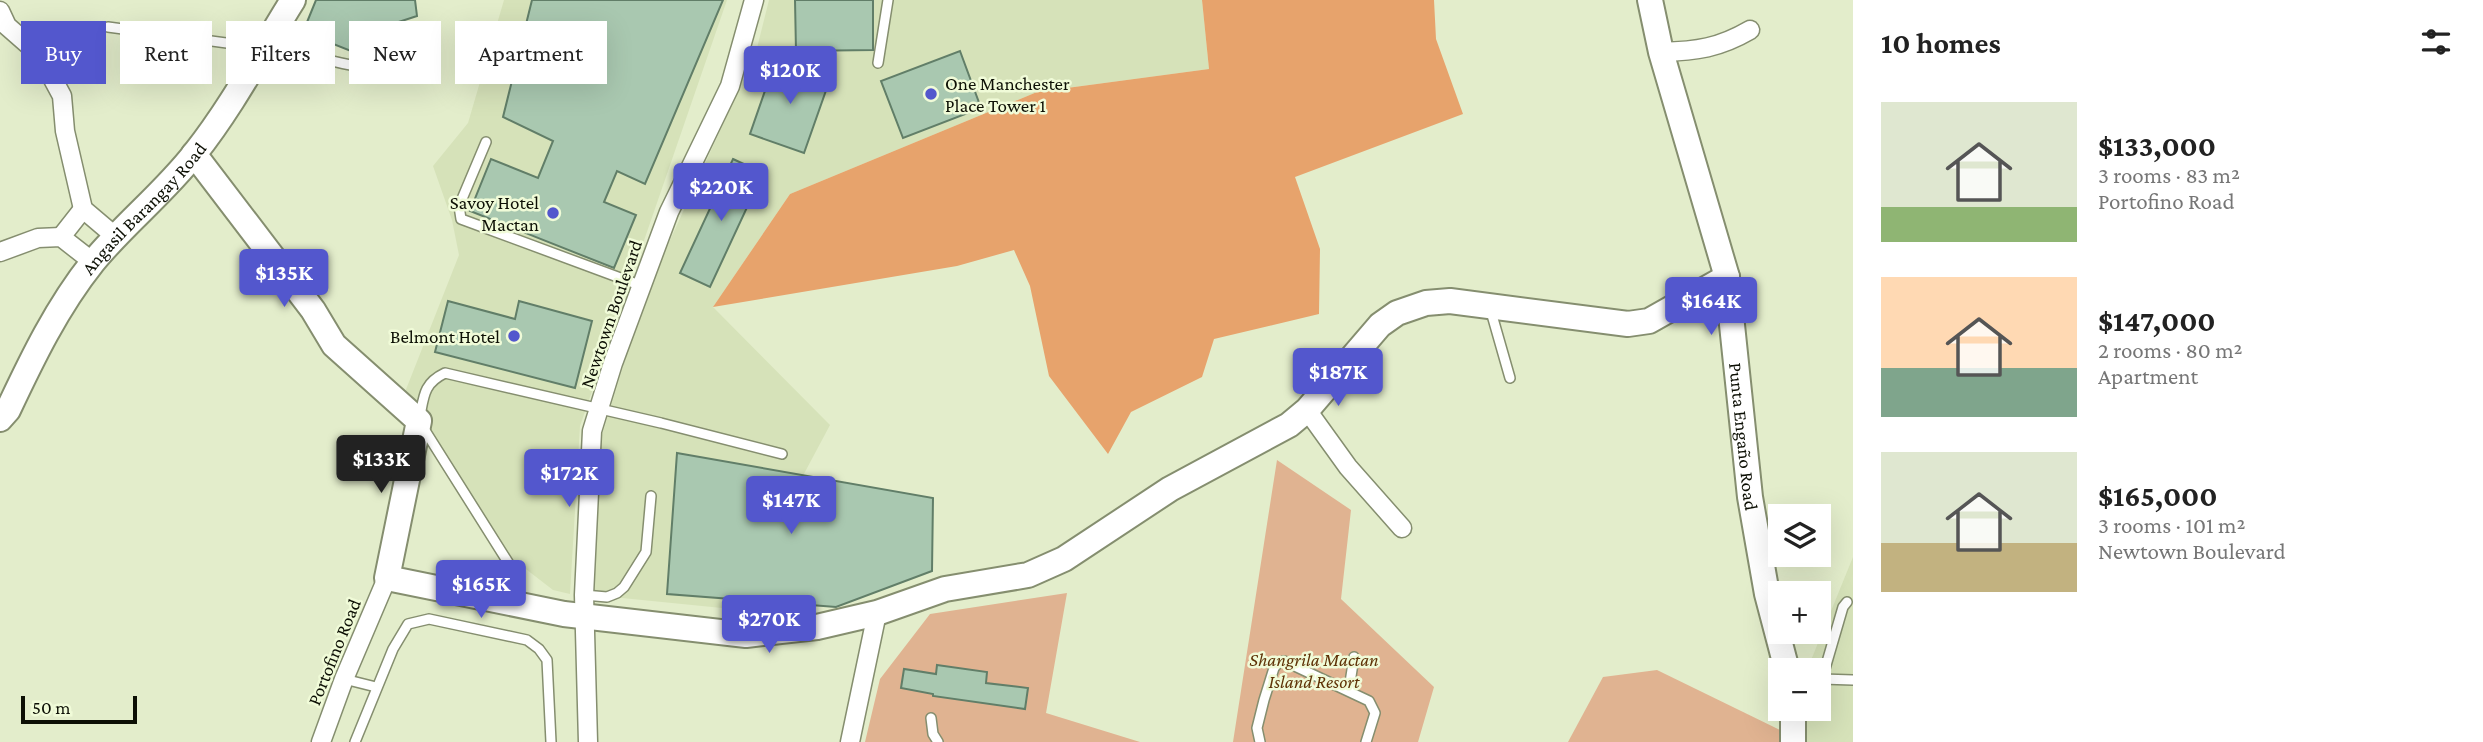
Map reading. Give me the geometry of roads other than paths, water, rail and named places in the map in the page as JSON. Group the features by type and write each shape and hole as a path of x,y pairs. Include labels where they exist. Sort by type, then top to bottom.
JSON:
{"street":[{"name":"Angasil Barangay Road","path":"279,21 293,0"},
{"name":"Newtown Boulevard","path":"588,742 584,606 592,431 613,363 669,212 730,86 754,0"},
{"name":"Punta Engaño Road","path":"1650,0 1661,52 1727,277 1750,497 1767,594 1784,658"},
{"path":"0,11 7,26 31,47 48,70 62,96 65,131 83,209 116,237"},
{"path":"1661,52 1702,50 1723,44 1750,30"},
{"name":"Angasil Barangay Road","path":"0,419 8,410 42,338 93,262 194,154 244,84"},
{"path":"194,154 313,310 334,345 419,421 387,578 584,606 746,635 817,627 877,613 945,589 1028,575 1064,559 1170,489 1289,425 1307,410 1380,325 1397,313 1426,303 1450,301 1628,324 1649,321 1727,277"},
{"path":"61,237 83,209"},
{"path":"0,251 38,238 61,237 93,262"},
{"path":"1307,410 1348,467 1402,528"},
{"name":"Portofino Road","path":"321,742 344,679 387,578"},
{"path":"850,742 877,613"},
{"path":"1793,721 1793,742"}],"lane":[{"path":"878,63 888,0"},
{"path":"108,27 226,43"},
{"path":"486,142 459,206 461,219 642,286"},
{"path":"1490,306 1510,378"},
{"path":"511,567 419,421 426,388 433,379 445,373 782,454"},
{"path":"584,606 617,593 624,587 646,552 651,496"},
{"path":"1827,658 1847,602"},
{"path":"355,742 393,649 408,624 429,619 527,640 539,649 547,660 551,742"},
{"path":"1349,690 1354,657"},
{"path":"1260,742 1256,728 1274,668 1278,663 1288,663 1365,697 1374,709 1374,719 1366,742"},
{"path":"344,679 376,687"},
{"path":"1831,680 1853,680"},
{"path":"931,718 933,734 938,742"}],"place":[{"name":"One Manchester Place Tower 1","path":"931,94"},
{"name":"Savoy Hotel Mactan","path":"553,213"},
{"name":"Belmont Hotel","path":"514,336"}],"park label":[{"name":"Shangrila Mactan Island Resort","path":"1314,670"}]}
